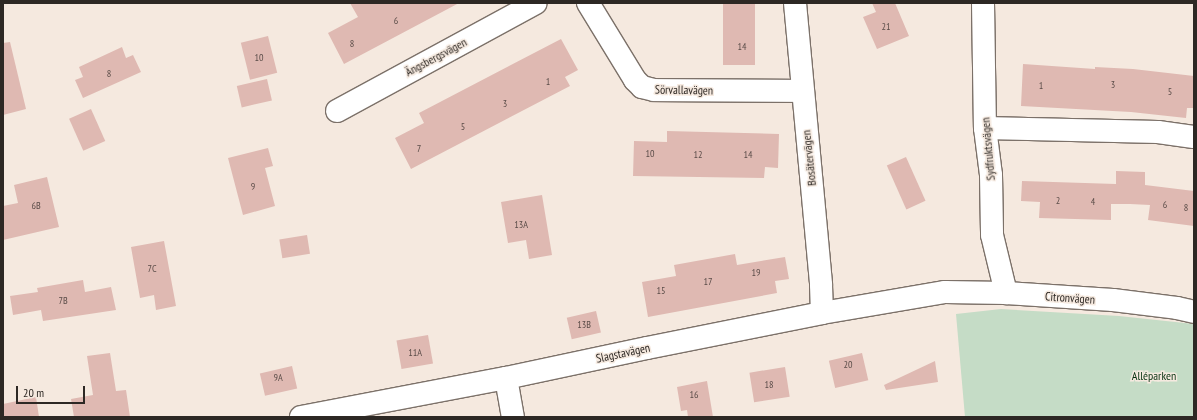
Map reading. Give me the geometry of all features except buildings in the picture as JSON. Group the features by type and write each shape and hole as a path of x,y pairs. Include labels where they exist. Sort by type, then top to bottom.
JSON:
{"street":[{"name":"Ängsbergsvägen","path":"337,111 536,3"},
{"name":"Sörvallavägen","path":"588,3 635,80 642,87 654,90 802,91"},
{"name":"Bosätervägen","path":"795,3 821,285 822,314"},
{"name":"Sydfruktsvägen","path":"983,3 985,128 990,175 992,235 1006,293"},
{"path":"985,128 1158,132 1194,137"},
{"name":"Slagstavägen","path":"302,417 506,378 647,348 945,292"},
{"name":"Citronvägen","path":"945,292 1006,293 1113,300 1194,312"},
{"path":"506,378 513,417"}],"green space":[{"name":"Alléparken","path":"1001,309 1119,316 1194,324 1194,417 965,417 956,314"}]}
